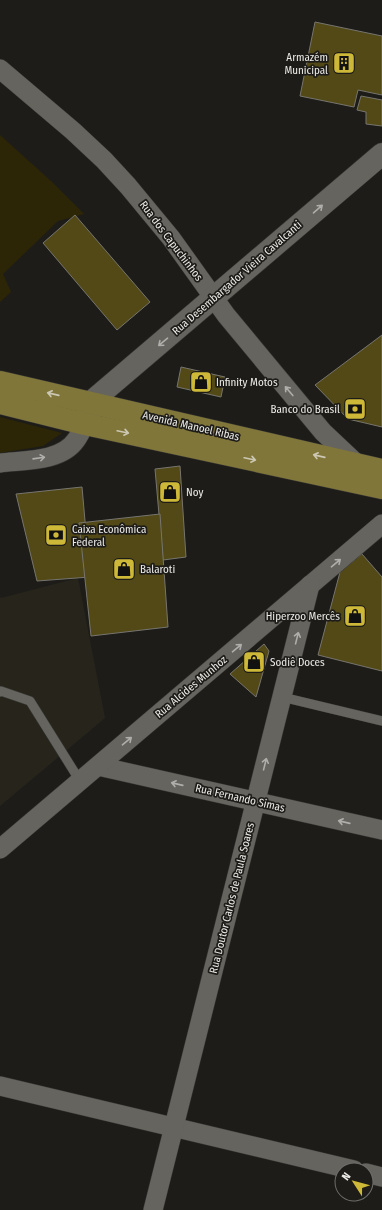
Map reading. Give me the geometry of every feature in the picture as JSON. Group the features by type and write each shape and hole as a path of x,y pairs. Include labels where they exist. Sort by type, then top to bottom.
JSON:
{"main road":[{"name":"Avenida Manoel Ribas","path":"0,382 382,470"},
{"name":"Avenida Manoel Ribas","path":"0,402 85,424 382,488"}],"street":[{"name":"Rua dos Capuchinhos","path":"0,69 73,131 128,186 171,238 226,315 323,432 357,464"},
{"name":"Rua Desembargador Vieira Cavalcanti","path":"91,402 382,154"},
{"path":"0,463 42,458 65,451 76,441 85,424 91,402"},
{"name":"Rua Alcides Munhoz","path":"0,849 382,524"},
{"name":"Rua Doutor Carlos de Paula Soares","path":"153,1210 310,585"},
{"name":"Rua Fernando Simas","path":"98,766 382,830"},
{"path":"0,1086 334,1165"}],"lane":[{"path":"0,692 1,690 30,701 80,781"},
{"path":"282,698 382,721"}],"shaded area":[{"path":"0,135 52,182 84,214 58,221 3,274 11,292 0,302"},
{"path":"0,417 62,433 43,446 0,453"},
{"path":"78,578 105,718 0,806 0,597 1,598"}],"building":[{"name":"Armazém Municipal","path":"315,22 382,36 382,95 358,90 354,107 300,96"},
{"path":"361,96 382,100 382,126 366,124 366,112 357,110"},
{"path":"75,215 150,302 117,330 43,243"},
{"path":"382,335 382,427 348,419 315,385"},
{"name":"Infinity Motos","path":"181,367 225,377 221,397 177,387"},
{"name":"Noy","path":"180,466 186,557 163,560 155,469"},
{"name":"Caixa Econômica Federal","path":"82,487 90,577 37,581 16,494"},
{"name":"Balaroti","path":"160,514 168,627 91,636 79,523"},
{"name":"Hiperzoo Mercês","path":"362,554 382,577 382,671 318,655 340,572"},
{"name":"Sodiê Doces","path":"264,644 269,651 256,697 230,674"}],"place":[{"name":"Armazém Municipal","path":"344,63"},
{"name":"Infinity Motos","path":"201,382"},
{"name":"Banco do Brasil","path":"355,409"},
{"name":"Noy","path":"170,492"},
{"name":"Caixa Econômica Federal","path":"56,535"},
{"name":"Balaroti","path":"124,569"},
{"name":"Hiperzoo Mercês","path":"355,616"},
{"name":"Sodiê Doces","path":"254,662"}]}
